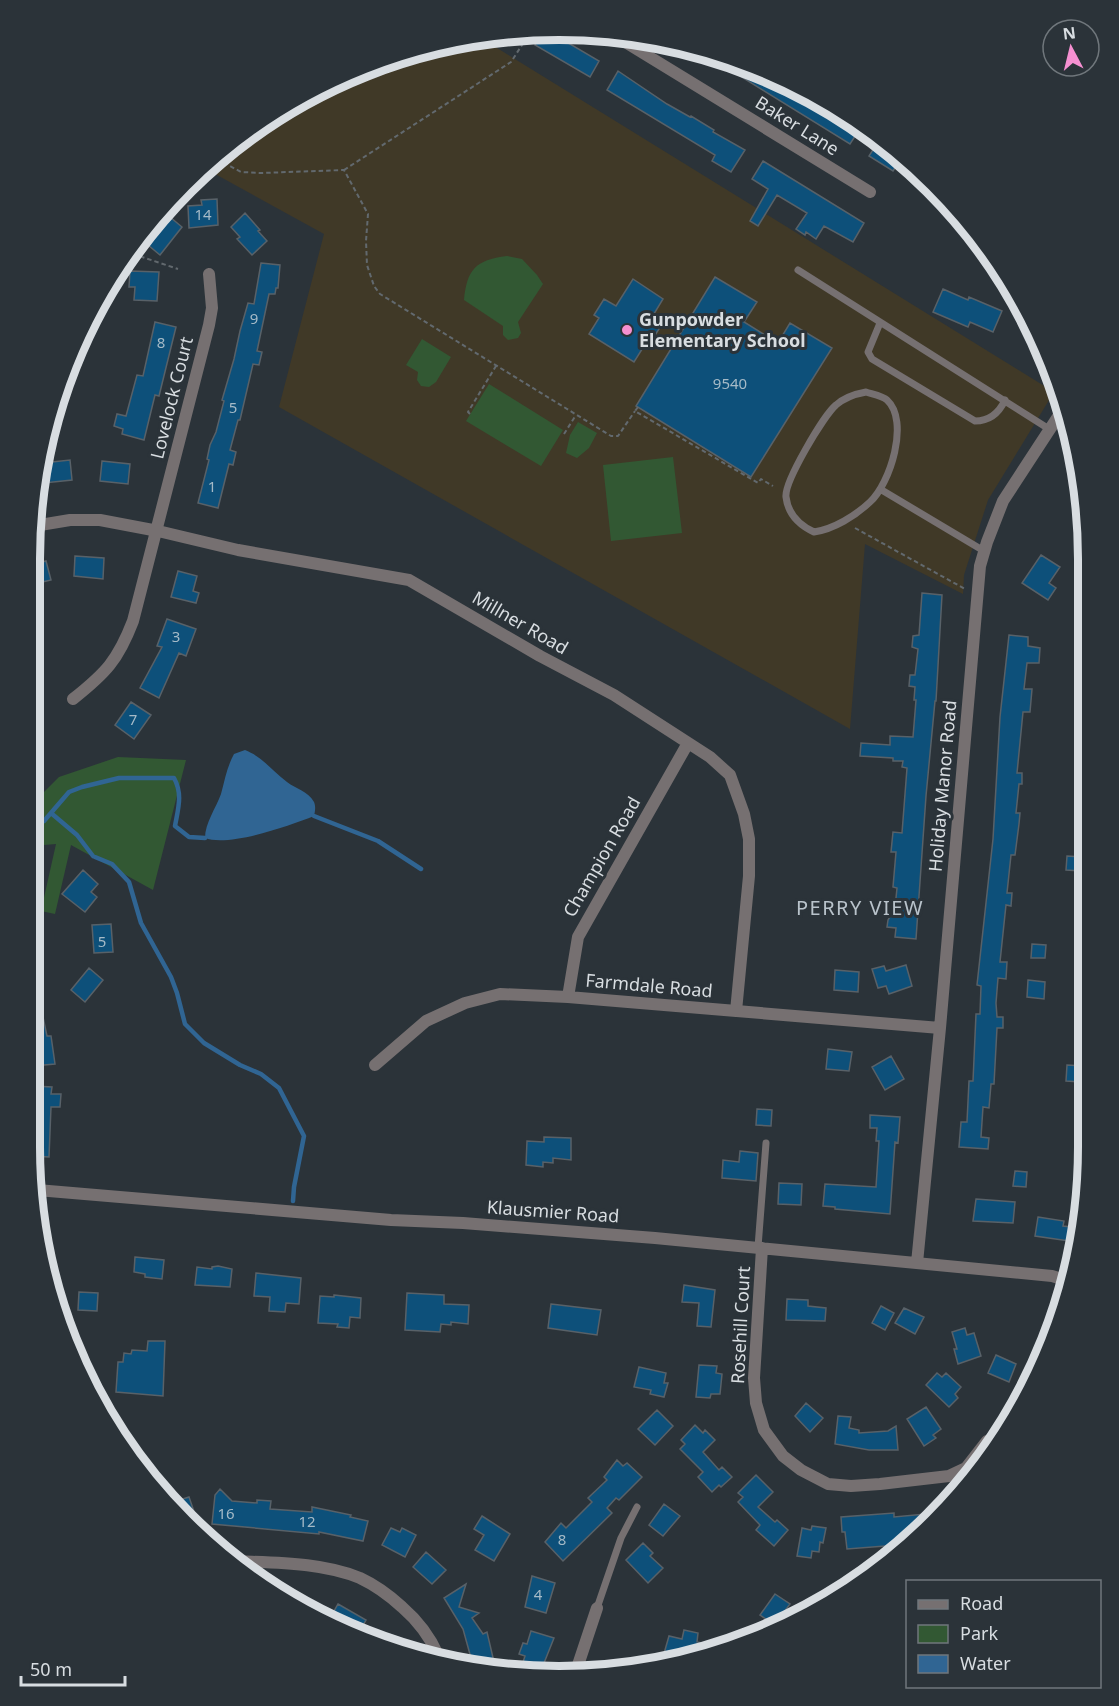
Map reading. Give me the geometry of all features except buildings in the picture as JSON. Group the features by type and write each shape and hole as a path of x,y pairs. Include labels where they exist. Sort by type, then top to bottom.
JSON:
{"street":[{"name":"Baker Lane","path":"631,46 870,192"},
{"name":"Lovelock Court","path":"73,699 98,680 114,662 124,646 133,621 158,531 209,325 212,308 209,274"},
{"name":"Holiday Manor Road","path":"916,1263 940,1028 980,566 1003,501 1058,416"},
{"name":"Millner Road","path":"42,525 70,520 99,520 238,550 409,580 540,656 614,695 711,757 730,775 744,814 749,839 749,876 736,1011"},
{"name":"Champion Road","path":"568,996 578,937 688,743"},
{"name":"Farmdale Road","path":"375,1065 426,1021 465,1003 500,994 568,996 940,1028"},
{"name":"Klausmier Road","path":"43,1191 391,1220 463,1223 655,1238 1052,1276 1062,1279"},
{"name":"Rosehill Court","path":"760,1248 754,1378 756,1403 764,1430 783,1456 801,1470 828,1484 851,1486 950,1476 966,1468 978,1453"},
{"path":"250,1562 317,1567 362,1579 408,1612 428,1636 436,1651"},
{"path":"578,1665 597,1608"}],"lane":[{"path":"798,270 1049,429"},
{"path":"880,323 868,352 872,359 975,422 992,417 1002,407 1005,400"},
{"path":"866,392 887,400 898,417 892,460 880,489 871,501 826,530 814,532 806,528 788,509 785,495 788,482 826,416 837,404 852,395 866,392"},
{"path":"880,489 984,551"},
{"path":"760,1248 766,1143"},
{"path":"597,1608 621,1539 637,1507"}],"path":[{"path":"224,163 240,172 344,170 511,62 524,42"},
{"path":"344,170 368,214 367,265 374,286 380,294 615,437 638,407"},
{"path":"139,256 178,269"},
{"path":"470,414 468,412 496,366"},
{"path":"635,411 758,483 760,479 773,486"},
{"path":"564,434 576,415"},
{"path":"855,528 966,589"}],"shaded area":[{"name":"Gunpowder Elementary School","path":"492,45 1050,389 1052,396 988,500 964,575 963,594 865,544 850,729 279,407 324,234 213,173 271,128 330,94 361,80 425,58"}],"green space":[{"path":"507,256 522,259 543,284 518,322 521,333 518,338 508,340 503,335 503,326 464,300 467,281 475,268 487,260"},
{"path":"422,339 451,357 436,382 429,387 421,386 417,380 418,372 406,365"},
{"path":"489,384 563,430 541,466 466,421"},
{"path":"578,422 597,433 589,448 577,458 566,453 570,435"},
{"path":"673,457 682,533 611,541 603,465"},
{"path":"118,757 186,760 153,890 71,845 55,914 41,911 56,844 40,845 40,796 59,777"}],"water":[{"path":"245,750 257,756 287,782 309,795 315,804 314,816 275,830 243,838 216,840 205,838 234,754"}],"waterway":[{"path":"40,822 44,821 69,792 82,787 119,778 174,778 179,796 175,826 189,837 205,838"},
{"path":"51,813 77,835 93,856"},
{"path":"314,816 378,841 421,869"},
{"path":"95,857 112,864 129,882 141,923 171,977 185,1024 204,1043 240,1065 261,1074 279,1088 304,1136 293,1201"}],"place":[{"name":"Gunpowder Elementary School","path":"627,330"}],"district":[{"name":"PERRY VIEW","path":"860,908"}]}
